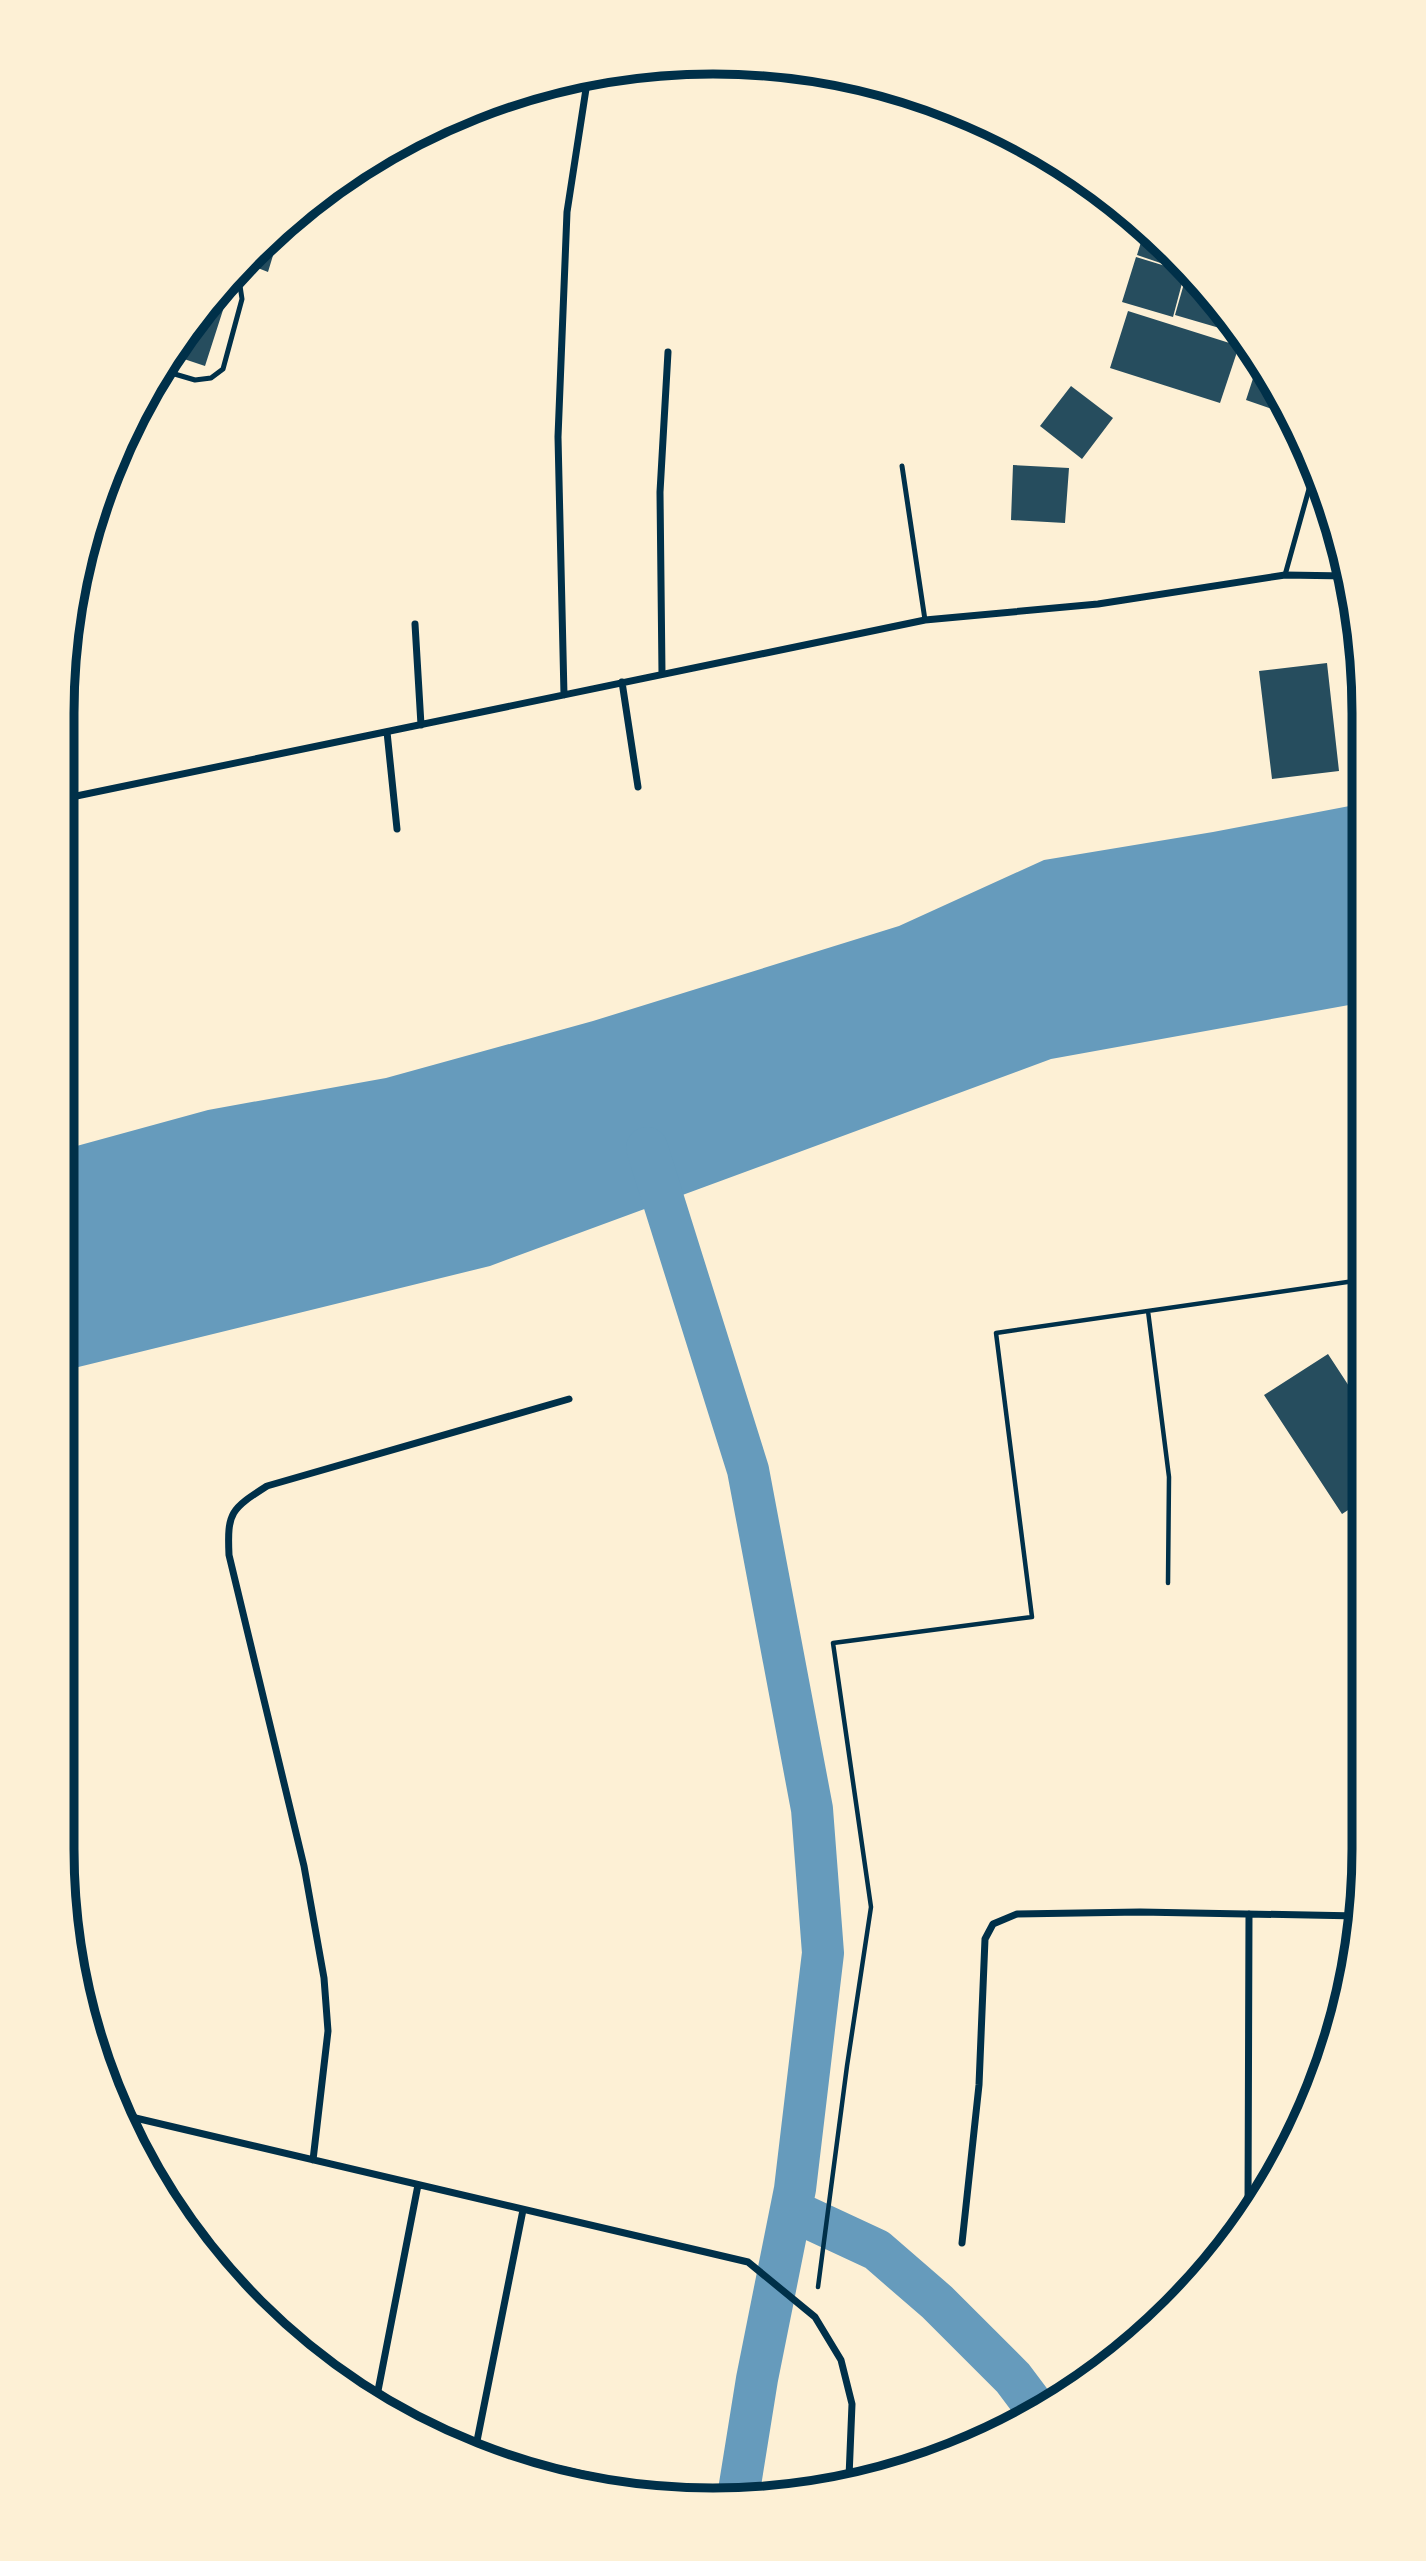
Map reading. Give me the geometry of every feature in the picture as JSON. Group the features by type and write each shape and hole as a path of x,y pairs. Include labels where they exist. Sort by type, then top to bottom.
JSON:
{"street":[{"path":"564,695 558,437 567,212 586,86"},
{"path":"662,673 660,492 668,352"},
{"path":"74,797 925,620 1098,604 1284,575 1337,576"},
{"path":"415,624 421,724"},
{"path":"622,682 638,787"},
{"path":"387,732 397,829"},
{"path":"313,2160 328,2031 324,1978 304,1866 229,1555 228,1525 240,1503 267,1486 569,1399"},
{"path":"962,2243 979,2085 985,1939 993,1924 1017,1914 1348,1916"},
{"path":"1248,2198 1249,1914"},
{"path":"133,2117 748,2262 815,2316 841,2360 852,2404 849,2473"},
{"path":"378,2392 418,2185"},
{"path":"476,2442 523,2210"}],"lane":[{"path":"172,373 195,380 211,379 223,369 242,299 240,282"},
{"path":"902,466 925,620"},
{"path":"1284,575 1310,484"}],"path":[{"path":"817,2295 871,1907 833,1643 1032,1618 996,1334 1352,1281"},
{"path":"1148,1311 1169,1477 1168,1583"}],"water":[{"path":"1352,806 1352,1004 1051,1059 490,1266 74,1368 74,1147 208,1110 386,1078 593,1021 899,926 1044,860"}],"building":[{"path":"1142,239 1170,266 1137,255"},
{"path":"276,247 268,272 255,267"},
{"path":"1136,257 1172,268 1183,280 1173,317 1122,302"},
{"path":"1185,281 1224,329 1175,315"},
{"path":"227,297 205,366 181,358"},
{"path":"1128,311 1235,345 1238,349 1220,403 1110,368"},
{"path":"1255,373 1276,410 1246,400"},
{"path":"1071,386 1113,418 1082,459 1040,426"},
{"path":"1013,465 1069,468 1065,523 1011,520"},
{"path":"1327,663 1339,771 1272,779 1259,671"},
{"path":"1328,1354 1352,1391 1352,1508 1342,1514 1264,1395"}],"waterway":[{"path":"647,1148 748,1470 812,1809 823,1953 795,2189 757,2379 740,2487"},
{"path":"791,2210 877,2250 937,2302 1013,2378 1032,2403"}]}
